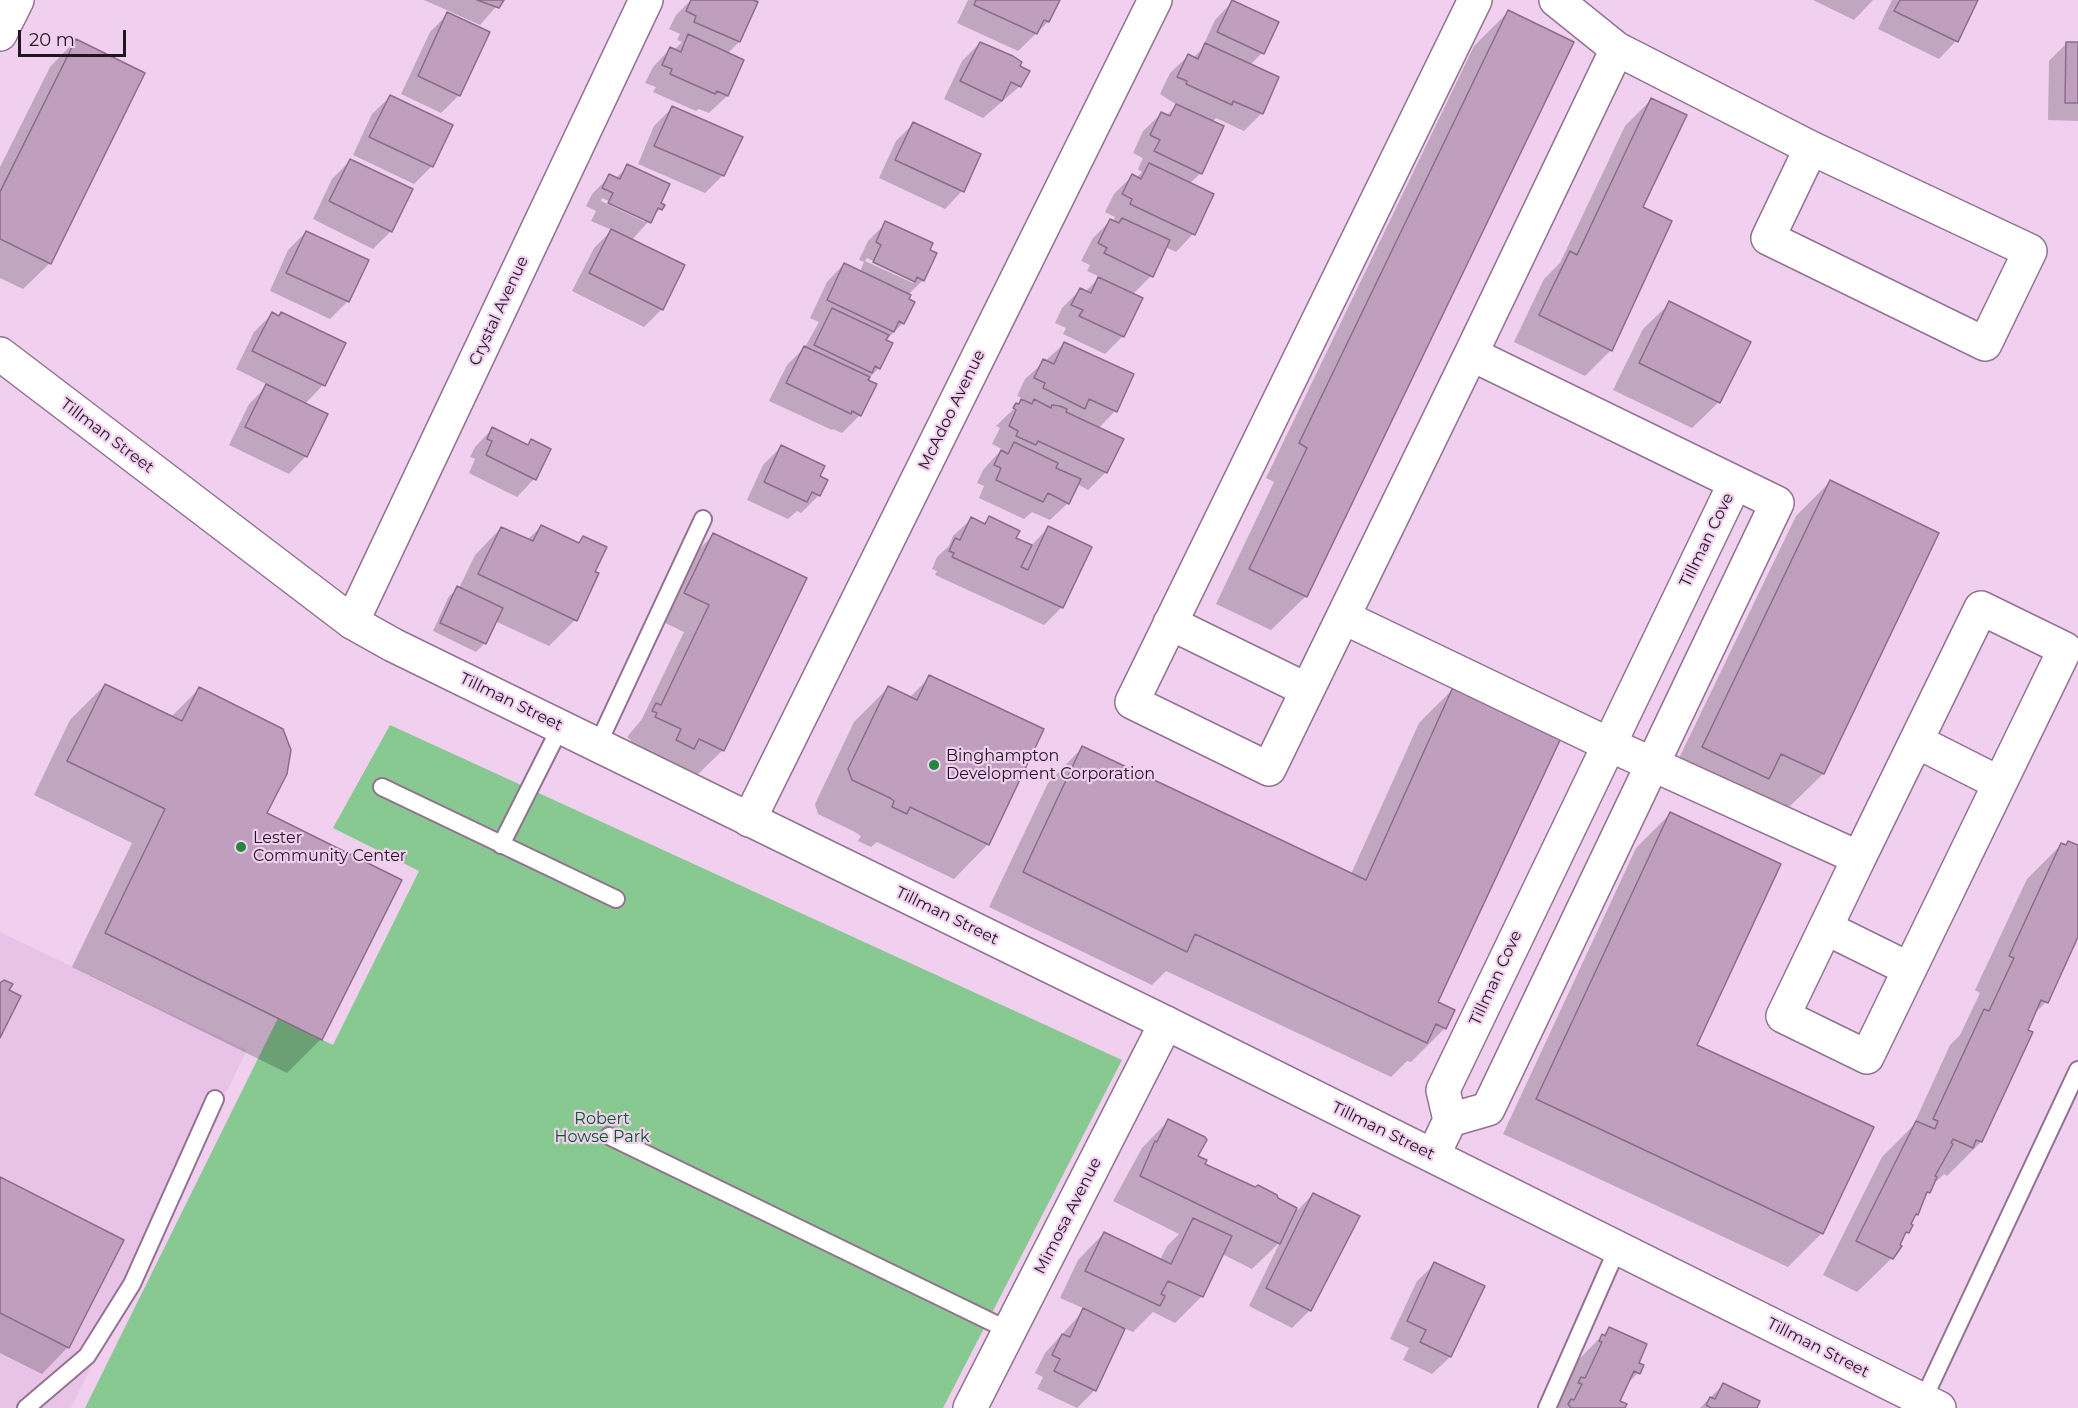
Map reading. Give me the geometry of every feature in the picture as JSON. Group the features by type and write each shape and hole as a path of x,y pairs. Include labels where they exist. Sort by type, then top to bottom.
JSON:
{"street":[{"path":"0,34 17,0"},
{"name":"Crystal Avenue","path":"352,622 646,0"},
{"name":"McAdoo Avenue","path":"749,820 1155,0"},
{"path":"1475,0 1132,702 1269,769 1617,49"},
{"path":"1556,0 1617,49 1811,148 2030,251 1985,344 1768,238 1811,148"},
{"name":"Tillman Street","path":"0,354 352,622 393,645 1166,1023 1931,1404"},
{"path":"1471,354 1735,483"},
{"name":"Tillman Cove","path":"1735,483 1777,504 1488,1109 1450,1120 1443,1090 1735,483"},
{"path":"1981,608 2064,648 1999,783 1867,1056 1783,1016 1981,608"},
{"path":"1342,617 1652,765 1859,858"},
{"path":"1170,623 1307,690"},
{"path":"1916,741 1999,783"},
{"path":"1557,851 1601,873"},
{"path":"1826,928 1909,969"},
{"name":"Mimosa Avenue","path":"970,1408 1166,1023"},
{"path":"1433,1156 1450,1120"}],"lane":[{"path":"598,744 703,519"},
{"path":"501,844 561,726"},
{"path":"382,787 616,899"},
{"path":"1931,1404 2078,1070"},
{"path":"26,1408 87,1356 132,1284 215,1099"},
{"path":"609,1136 1010,1331"},
{"path":"1547,1408 1618,1247"}],"shaded area":[{"path":"0,932 247,1050 71,1408 0,1408"}],"green space":[{"name":"Robert Howse Park","path":"390,725 1122,1060 943,1408 85,1408 278,1018 333,1045 419,871 333,828"}],"building":[{"path":"477,0 504,0 499,8"},
{"path":"691,0 753,0 758,2 740,42 694,22 696,16 686,11"},
{"path":"976,0 1060,0 1049,22 1044,20 1037,34 974,5"},
{"path":"1232,0 1279,22 1264,54 1217,32"},
{"path":"1900,0 1978,0 1958,42 1894,11"},
{"path":"1508,10 1574,42 1307,597 1249,569 1307,448 1299,443"},
{"path":"447,12 490,32 460,96 418,76"},
{"path":"688,34 744,60 728,96 717,91 715,94 670,74 672,69 662,65 670,47 681,52"},
{"path":"76,39 145,73 51,264 0,239 0,192"},
{"path":"980,42 1013,56 1022,62 1020,66 1030,71 1021,87 1011,82 1002,101 960,81"},
{"path":"2066,42 2078,42 2078,103 2065,103"},
{"path":"1205,43 1279,77 1263,114 1233,101 1232,105 1186,84 1187,81 1177,77 1188,54 1198,59"},
{"path":"390,95 453,125 433,167 369,137"},
{"path":"1651,98 1687,115 1643,207 1672,221 1612,351 1539,315 1570,251 1577,255"},
{"path":"1176,104 1224,126 1202,174 1154,151 1160,140 1150,135 1161,112 1170,116"},
{"path":"672,106 743,137 724,176 654,146"},
{"path":"913,122 981,154 964,192 895,160"},
{"path":"350,159 413,189 392,232 329,201"},
{"path":"1149,163 1214,194 1195,235 1130,204 1132,199 1122,194 1132,174 1141,179"},
{"path":"627,164 670,184 661,203 665,205 662,210 658,208 651,223 608,203 613,193 602,188 609,174 620,179"},
{"path":"1122,218 1170,240 1153,277 1104,253 1107,248 1098,243 1110,219 1119,223"},
{"path":"885,221 933,243 930,250 937,253 924,281 917,277 915,282 873,262 881,245 876,242"},
{"path":"611,229 685,265 663,310 589,273"},
{"path":"306,231 369,260 349,302 286,273"},
{"path":"844,263 911,295 909,299 915,302 904,324 899,321 894,332 827,300"},
{"path":"1098,277 1143,298 1124,337 1079,316 1083,310 1071,305 1080,288 1091,293"},
{"path":"1669,301 1751,342 1720,403 1639,363"},
{"path":"832,308 889,335 886,340 893,343 880,369 875,366 872,373 814,345"},
{"path":"272,312 279,316 281,312 346,343 325,386 252,351"},
{"path":"1064,342 1134,374 1117,412 1089,399 1085,409 1043,388 1045,383 1034,378 1043,359 1054,364"},
{"path":"804,346 870,377 868,380 877,384 861,416 852,411 851,414 786,383"},
{"path":"266,384 328,414 307,457 245,427"},
{"path":"1021,399 1032,404 1034,399 1051,408 1052,405 1060,406 1067,409 1066,412 1124,439 1107,473 1038,441 1036,445 1016,436 1018,431 1009,426 1016,410 1013,408 1016,403 1019,404"},
{"path":"492,427 528,445 531,439 551,449 536,480 486,455 492,441 487,439"},
{"path":"1014,442 1058,463 1056,468 1081,479 1069,504 1048,493 1043,502 996,480 1001,468 994,465 1001,450 1008,454"},
{"path":"781,445 825,466 820,476 828,480 820,496 812,492 807,502 764,482"},
{"path":"1830,480 1939,533 1824,774 1781,754 1769,779 1702,747"},
{"path":"989,516 1020,531 1016,538 1032,545 1021,567 1028,570 1048,526 1092,547 1063,608 952,557 954,553 949,551 955,538 960,540 971,517 985,524"},
{"path":"541,525 579,543 583,536 607,547 595,572 599,573 577,621 478,574 501,527 533,541"},
{"path":"713,533 807,578 724,751 699,739 694,749 676,740 681,729 655,717 657,713 652,711 656,703 661,705 709,605 684,593"},
{"path":"457,586 503,608 486,644 440,623"},
{"path":"929,675 1044,729 989,845 910,807 907,814 892,807 894,801 852,780 848,769 888,686 917,700"},
{"name":"Lester Community Center","path":"105,684 182,721 199,687 283,729 291,750 287,774 267,813 402,880 322,1040 105,933 165,809 67,761"},
{"path":"1453,687 1561,738 1438,1002 1455,1010 1446,1029 1436,1024 1427,1043 1195,934 1187,952 1023,872 1082,746 1366,880"},
{"path":"1670,812 1781,864 1697,1045 1874,1127 1823,1234 1536,1099"},
{"path":"2068,841 2078,845 2078,937 2048,1003 2041,1000 2028,1030 2033,1032 1982,1142 1976,1140 1973,1148 1953,1139 1951,1143 1953,1144 1935,1176 1937,1177 1930,1193 1927,1192 1909,1233 1906,1232 1900,1245 1902,1246 1893,1259 1856,1241 1916,1121 1935,1129 1938,1121 1933,1119 1984,1009 1989,1011 2014,958 2009,956 2061,843 2066,845"},
{"path":"4,980 13,984 9,990 21,996 0,1038 0,983"},
{"path":"1168,1119 1205,1137 1207,1140 1198,1156 1207,1160 1205,1164 1255,1187 1258,1185 1297,1208 1280,1244 1140,1176 1155,1141 1157,1142"},
{"path":"0,1177 124,1240 69,1348 0,1313"},
{"path":"1313,1193 1360,1216 1311,1311 1266,1288"},
{"path":"1193,1218 1232,1236 1203,1297 1168,1281 1161,1294 1165,1296 1160,1306 1085,1271 1104,1232 1171,1264"},
{"path":"1434,1262 1485,1286 1451,1357 1420,1342 1426,1330 1407,1321"},
{"path":"1083,1308 1125,1329 1096,1391 1054,1371 1060,1359 1052,1355 1062,1334 1070,1337"},
{"path":"1609,1327 1647,1344 1639,1363 1644,1365 1640,1374 1634,1371 1620,1401 1627,1404 1625,1408 1571,1408 1568,1404 1571,1399 1574,1400 1582,1384 1578,1383 1581,1377 1585,1378 1602,1342 1599,1341 1602,1334 1605,1336"},
{"path":"1723,1383 1760,1401 1757,1408 1711,1408 1706,1405 1710,1397 1715,1399"}],"place":[{"name":"Binghampton Development Corporation","path":"934,765"},
{"name":"Lester Community Center","path":"241,847"}]}
